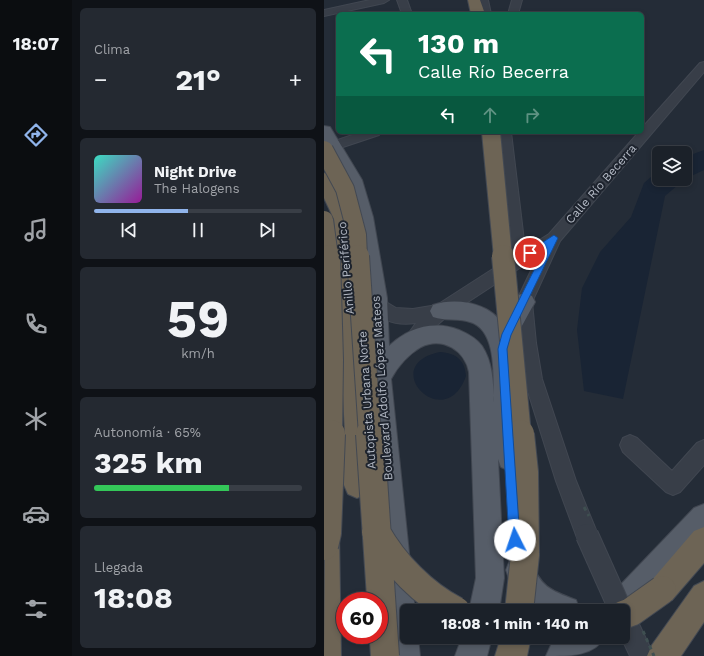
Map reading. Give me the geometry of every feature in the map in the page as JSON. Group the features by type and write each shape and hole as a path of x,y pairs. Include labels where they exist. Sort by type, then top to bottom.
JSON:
{"highway":[{"path":"474,0 477,12"},
{"path":"491,134 524,472 525,555 520,604"},
{"name":"Autopista Urbana Norte","path":"327,142 345,189 357,234 385,656"},
{"name":"Anillo Periférico","path":"324,179 343,219 367,592"},
{"path":"324,201 333,221 340,289 345,407 357,485 366,512 378,537 407,573 427,592 445,604"},
{"path":"324,220 330,266 333,339 332,425 327,533 324,546"},
{"path":"324,338 325,656"},
{"path":"356,411 385,443"},
{"path":"630,612 662,590 704,541"},
{"path":"664,656 704,596"},
{"path":"370,644 371,656"},
{"path":"511,656 514,644"}],"main road":[{"name":"Boulevard Adolfo López Mateos","path":"327,142 353,180 364,217 376,298 379,377 404,656"},
{"path":"524,302 506,334 503,349 516,556 525,586 547,604"},
{"path":"441,311 460,310 474,313 493,327 503,349"},
{"path":"379,377 390,359 414,340 430,334 438,334 455,338 470,347 480,365 490,578 485,604"},
{"path":"626,604 704,518"},
{"path":"664,656 704,606"},
{"path":"471,656 475,644"},
{"path":"562,656 580,644"}],"street":[{"path":"324,12 384,0"},
{"path":"402,0 406,12"},
{"path":"482,0 485,12"},
{"path":"514,12 517,0"},
{"name":"Calle Río Becerra","path":"414,340 423,327 441,311 554,238 704,65"},
{"path":"327,142 365,134"},
{"path":"505,134 518,260"},
{"path":"554,238 524,302 527,343 533,379 566,481 616,604"},
{"name":"Calle Río Becerra","path":"376,298 382,309 387,313 398,316 421,316 441,311"},
{"path":"630,445 673,485 704,450"},
{"path":"630,633 642,656"}],"water":[{"path":"704,150 704,170 692,176 692,154"},
{"path":"652,176 652,186 677,186 665,196 623,399 584,391 577,330 582,288 600,252 631,217 644,183"},
{"path":"440,352 451,354 459,358 464,366 466,376 456,393 444,399 432,398 421,391 415,381 414,370 422,359"}],"route":[{"path":"515,540 503,349 506,334 524,302 554,238 530,253"}]}
